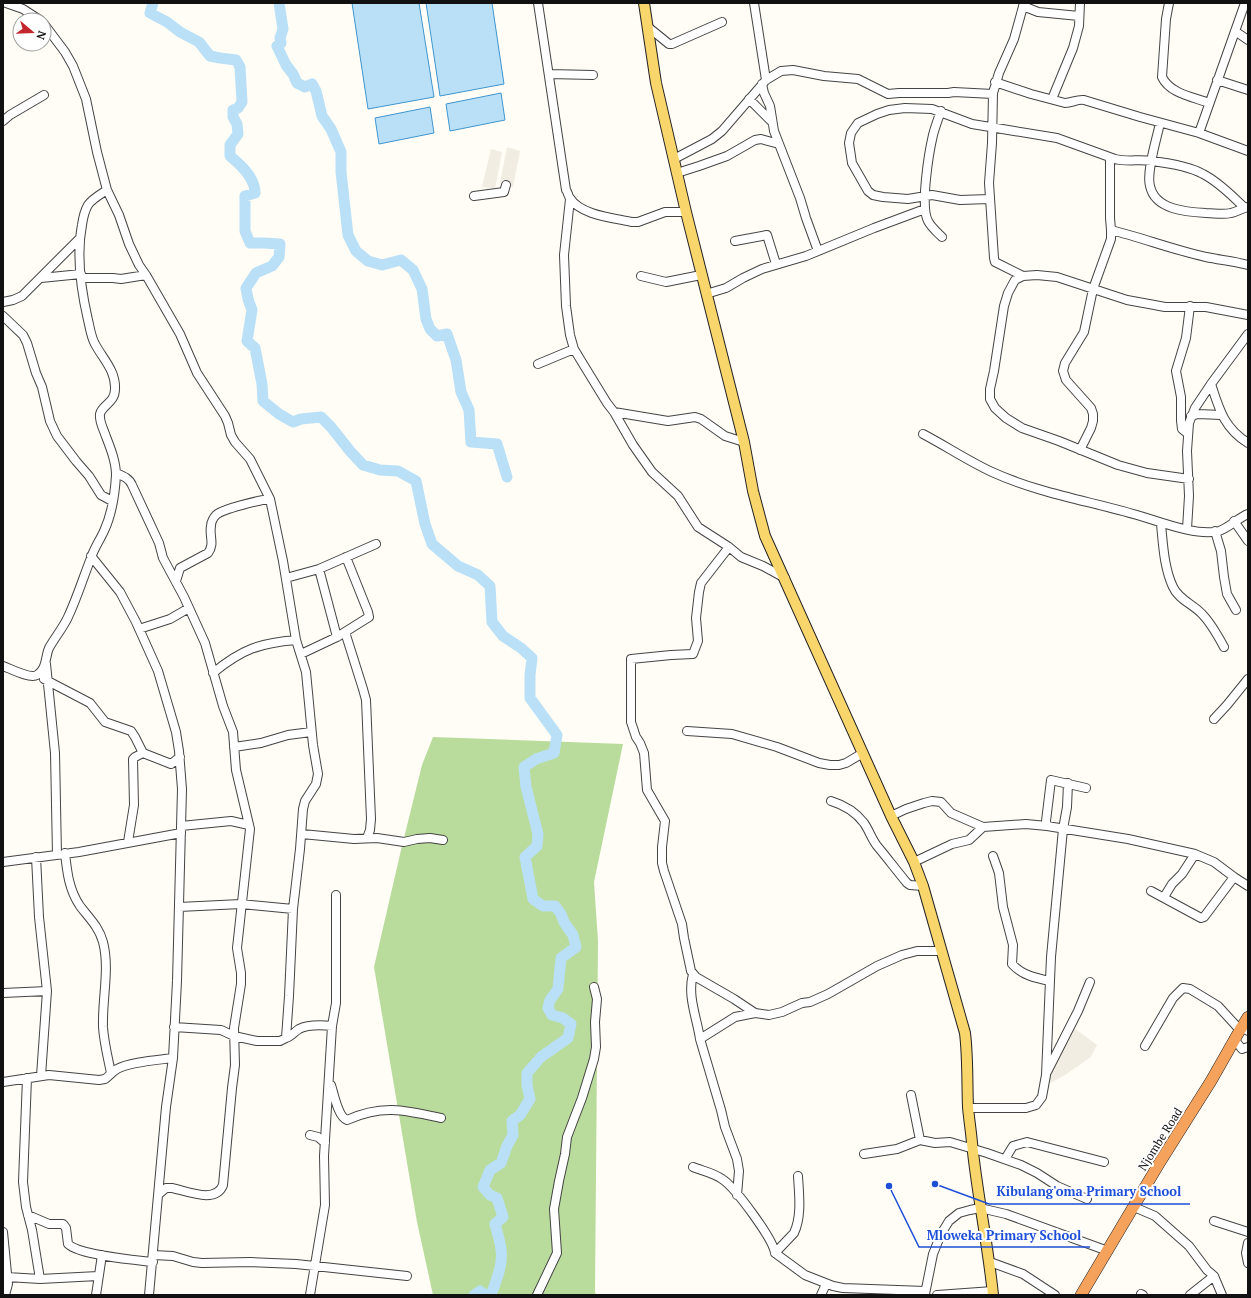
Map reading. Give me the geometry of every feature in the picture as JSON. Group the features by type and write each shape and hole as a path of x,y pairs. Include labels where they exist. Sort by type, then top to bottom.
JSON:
{"highway":[{"name":"Njombe Road","path":"1081,1295 1160,1162 1244,1026"}],"main road":[{"path":"644,3 656,83 701,275 744,442 753,491 765,536 891,816 914,862 923,886 965,1033 968,1108 980,1208 990,1262 993,1293"}],"street":[{"path":"6,3 28,12"},
{"path":"538,3 566,190 570,199 579,208 592,213 632,222 638,222 664,212 686,212"},
{"path":"754,3 764,82 772,122 818,251"},
{"path":"1052,100 1073,48 1079,26 1080,3"},
{"path":"1169,3 1166,19 1162,77 1165,83 1173,90 1209,103"},
{"path":"1199,133 1245,3"},
{"path":"1023,276 995,262 994,258 989,183 993,94 995,82 1014,39 1024,4 1038,12 1079,16"},
{"path":"648,27 669,44 672,44 722,22"},
{"path":"1235,31 1248,40"},
{"path":"52,34 66,52 74,66 86,99 107,190 119,215 129,244 180,334 197,373 225,416 231,435 235,442 250,459 270,499 286,578 296,640 307,678 311,732 318,778 304,804 293,909 286,1038"},
{"path":"674,159 712,139 722,131 764,82 781,71 793,70 824,76 858,79 888,94 954,92 993,94"},
{"path":"549,74 593,75"},
{"path":"1217,80 1248,90"},
{"path":"995,82 1065,103 1070,103 1079,99 1084,100 1199,133 1248,151"},
{"path":"4,119 44,95"},
{"path":"749,99 772,122"},
{"path":"990,199 960,200 932,194 924,197 908,199 873,195 868,191 852,163 849,143 854,126 877,114 889,110 906,108 932,109 941,111 972,124 1057,138 1110,158 1123,161 1151,161 1187,167 1203,173 1246,207 1230,213 1183,211 1171,207 1156,198 1150,186 1151,161 1160,123"},
{"path":"941,111 933,135 924,197 927,220 942,237"},
{"path":"677,173 727,156 756,140 761,139 779,144"},
{"path":"1080,450 1091,428 1093,414 1091,408 1066,380 1063,371 1067,358 1084,332 1094,289 1111,238 1110,158"},
{"path":"474,196 489,191 504,192 506,185"},
{"path":"107,190 89,203 83,220 79,239 79,258 82,297 94,343 111,369 116,389 115,396 107,406 102,409 100,414 100,418 113,454 116,474 110,516 91,556 68,619 48,650 46,664 55,753 61,854 71,890 80,906 96,925 104,942 106,960 103,1028 111,1073"},
{"path":"570,199 564,255 566,306 570,335 574,349 633,445 652,472 678,496 698,527 729,547 741,557 763,566 784,578"},
{"path":"706,294 726,288 752,273 818,251 925,209"},
{"path":"1111,230 1186,252 1248,265"},
{"path":"734,241 767,235 776,264"},
{"path":"79,239 22,296 4,302 6,319 22,335 27,343 42,387 50,421 57,436 89,476 101,495 112,501"},
{"path":"41,278 81,276 121,279 146,275"},
{"path":"641,276 666,282 701,275"},
{"path":"1189,479 1147,474 1131,470 1022,428 1006,418 995,408 990,399 990,389 1004,306 1008,293 1015,280 1023,276 1037,275 1057,277 1074,281 1127,300 1165,306 1206,307 1248,315"},
{"path":"1188,434 1182,429 1181,397 1176,371 1186,338 1190,306"},
{"path":"1186,529 1189,496 1188,423 1195,408 1210,384 1248,334"},
{"path":"538,364 574,349"},
{"path":"1210,384 1225,423 1232,431 1248,443"},
{"path":"614,412 668,421 695,417 725,436 744,442"},
{"path":"1191,416 1198,414 1221,415"},
{"path":"923,434 991,471 1012,480 1048,492 1137,515 1161,524 1204,532 1215,531 1225,528 1248,514"},
{"path":"116,474 130,481 159,543 164,558 205,643 223,706 232,726 236,770 249,825 250,837 241,904 238,948 241,984 234,1036 236,1065 232,1088 222,1188 218,1193 212,1195 204,1195 172,1188 166,1188 158,1194"},
{"path":"176,581 180,568 211,549 212,543 210,526 218,513 258,500 270,499"},
{"path":"1234,522 1248,541"},
{"path":"1161,524 1165,557 1173,588 1184,600 1203,615 1224,647"},
{"path":"1215,531 1221,551 1227,594 1236,610"},
{"path":"286,578 319,568 376,544"},
{"path":"729,547 701,583 696,618 698,641 693,654 631,659 631,722 644,753 647,790 665,821 662,863 682,924 690,967 693,974 704,982 755,1013"},
{"path":"91,556 120,592 139,628 158,671 176,732 180,757 182,789 177,982 173,1058 166,1107 149,1295"},
{"path":"301,654 337,637 368,618 369,614 346,557"},
{"path":"319,568 337,637"},
{"path":"139,628 170,619 189,608"},
{"path":"345,632 366,700 371,819 370,830 367,838"},
{"path":"213,673 235,656 253,648 264,644 296,640"},
{"path":"3,666 29,676 34,676 41,671 46,664"},
{"path":"37,675 90,703 105,722 131,731 143,753 170,764 180,757"},
{"path":"1214,719 1248,679"},
{"path":"686,731 732,734 776,747 819,763 830,765 846,763 863,753"},
{"path":"234,747 262,743 288,735 311,732"},
{"path":"128,842 134,805 133,759 143,753"},
{"path":"1047,826 1046,821 1051,780 1086,788"},
{"path":"968,1108 1031,1107 1036,1105 1042,1097 1046,1075 1050,981 1068,783"},
{"path":"831,800 845,805 863,822 887,860 907,883 910,885 923,886"},
{"path":"891,816 924,803 932,801 941,802 952,813 984,827 1026,824 1047,826 1128,839 1195,854 1214,862 1248,886"},
{"path":"3,862 61,854 128,842 231,821 249,825"},
{"path":"914,862 952,844 969,840 984,827"},
{"path":"302,834 354,839 377,838 404,842 417,838 443,840"},
{"path":"1164,897 1195,854"},
{"path":"993,856 999,873 1003,907 1013,945 1012,964 1018,970 1028,975 1050,981"},
{"path":"36,857 39,917 47,991 41,1076"},
{"path":"1151,891 1201,918 1204,917 1234,877"},
{"path":"310,1295 325,1205 324,1156 330,1080 332,1026 336,1003 336,895"},
{"path":"178,907 241,904 293,909"},
{"path":"700,1039 735,1017 755,1013 769,1015 782,1012 802,1003 810,1002 828,994 877,966 902,955 917,951 942,951"},
{"path":"693,974 690,983 690,991 700,1039 725,1128 737,1159 739,1171 737,1195"},
{"path":"1046,1075 1078,1011 1090,982"},
{"path":"537,1295 557,1253 554,1209 567,1137 580,1105 594,1059 596,1047 595,1022 597,998 594,987"},
{"path":"1145,1046 1173,998 1183,988 1190,989 1218,1006 1244,1026 1242,1049 1248,1047"},
{"path":"3,993 47,991"},
{"path":"174,1027 222,1030 234,1036 257,1041 282,1041 303,1027 319,1025 332,1026"},
{"path":"3,1082 49,1075 105,1080 118,1068 173,1058"},
{"path":"27,1078 23,1182 40,1279"},
{"path":"330,1080 339,1110 344,1119 347,1120 376,1110 405,1110 440,1118"},
{"path":"911,1095 920,1140"},
{"path":"310,1135 318,1137 325,1143"},
{"path":"864,1154 897,1149 920,1140 935,1143 950,1142 1005,1159 1037,1173 1057,1186 1087,1199"},
{"path":"1005,1159 1014,1146 1027,1142 1104,1162"},
{"path":"694,1168 723,1180 763,1228 775,1254 805,1275 826,1284 843,1288 866,1292 926,1294 933,1254 941,1234 949,1221 959,1214 980,1208 1006,1214 1108,1251"},
{"path":"775,1254 796,1229 799,1206 798,1176"},
{"path":"1134,1207 1155,1216 1189,1246 1207,1270 1214,1276 1222,1295"},
{"path":"28,1215 49,1224 63,1224 66,1228 68,1244 70,1247 102,1255 153,1259 173,1256 202,1263 264,1263 316,1266 406,1276"},
{"path":"1214,1221 1248,1232"},
{"path":"3,1232 6,1295"},
{"path":"1248,1243 1246,1253 1248,1263"},
{"path":"96,1295 102,1255"},
{"path":"990,1262 1022,1274 1055,1295"},
{"path":"6,1281 98,1276"},
{"path":"1190,1295 1214,1276"},
{"path":"821,1295 826,1284"},
{"path":"938,1295 993,1293"}],"green space":[{"path":"433,737 623,744 594,882 598,941 596,1295 433,1295 417,1222 374,967 422,765"}],"shaded area":[{"path":"507,147 520,151 513,187 500,183"},
{"path":"491,149 502,152 495,189 482,187"},
{"path":"1074,1028 1097,1045 1091,1057 1065,1075 1047,1085 1049,1073"}],"water":[{"path":"352,3 419,3 434,97 368,109"},
{"path":"426,3 492,3 504,84 440,96"},
{"path":"501,93 505,120 450,131 446,104"},
{"path":"430,107 434,133 379,144 375,118"}],"waterway":[{"path":"153,3 150,13 199,42 210,56 236,60 240,67 242,102 238,108 233,110 233,117 237,124 238,134 230,145 230,156 247,172 253,182 255,193 245,196 245,231 250,243 280,244 279,257 272,266 256,273 246,288 252,310 247,341 255,348 262,384 263,401 279,414 293,422 301,419 321,417 363,465 380,470 398,471 416,481 425,524 432,544 458,566 478,575 490,586 492,622 503,636 521,648 532,658 530,698 557,735 554,753 536,759 524,767 526,787 538,834 537,846 525,857 533,899 543,906 555,906 573,935 576,947 561,958 558,989 550,1000 548,1008 552,1015 563,1018 571,1024 568,1038 541,1057 527,1073 527,1085 530,1099 520,1115 512,1121 513,1135 501,1163 490,1170 483,1187 490,1195 497,1198 503,1217 495,1224 501,1251 501,1263 490,1295"},
{"path":"279,3 283,29 280,38 281,43 277,46 297,83 305,87 312,84 316,91 322,116 331,129 341,152 341,172 348,235 356,251 368,261 382,265 401,260 413,270 422,289 426,319 430,329 437,336 447,334 456,360 461,392 469,410 471,442 497,444 507,477"},
{"path":"474,1295 480,1291 485,1295"}],"place":[{"name":"Kibulang'oma Primary School","path":"935,1184"},
{"name":"Mloweka Primary School","path":"889,1186"}]}
